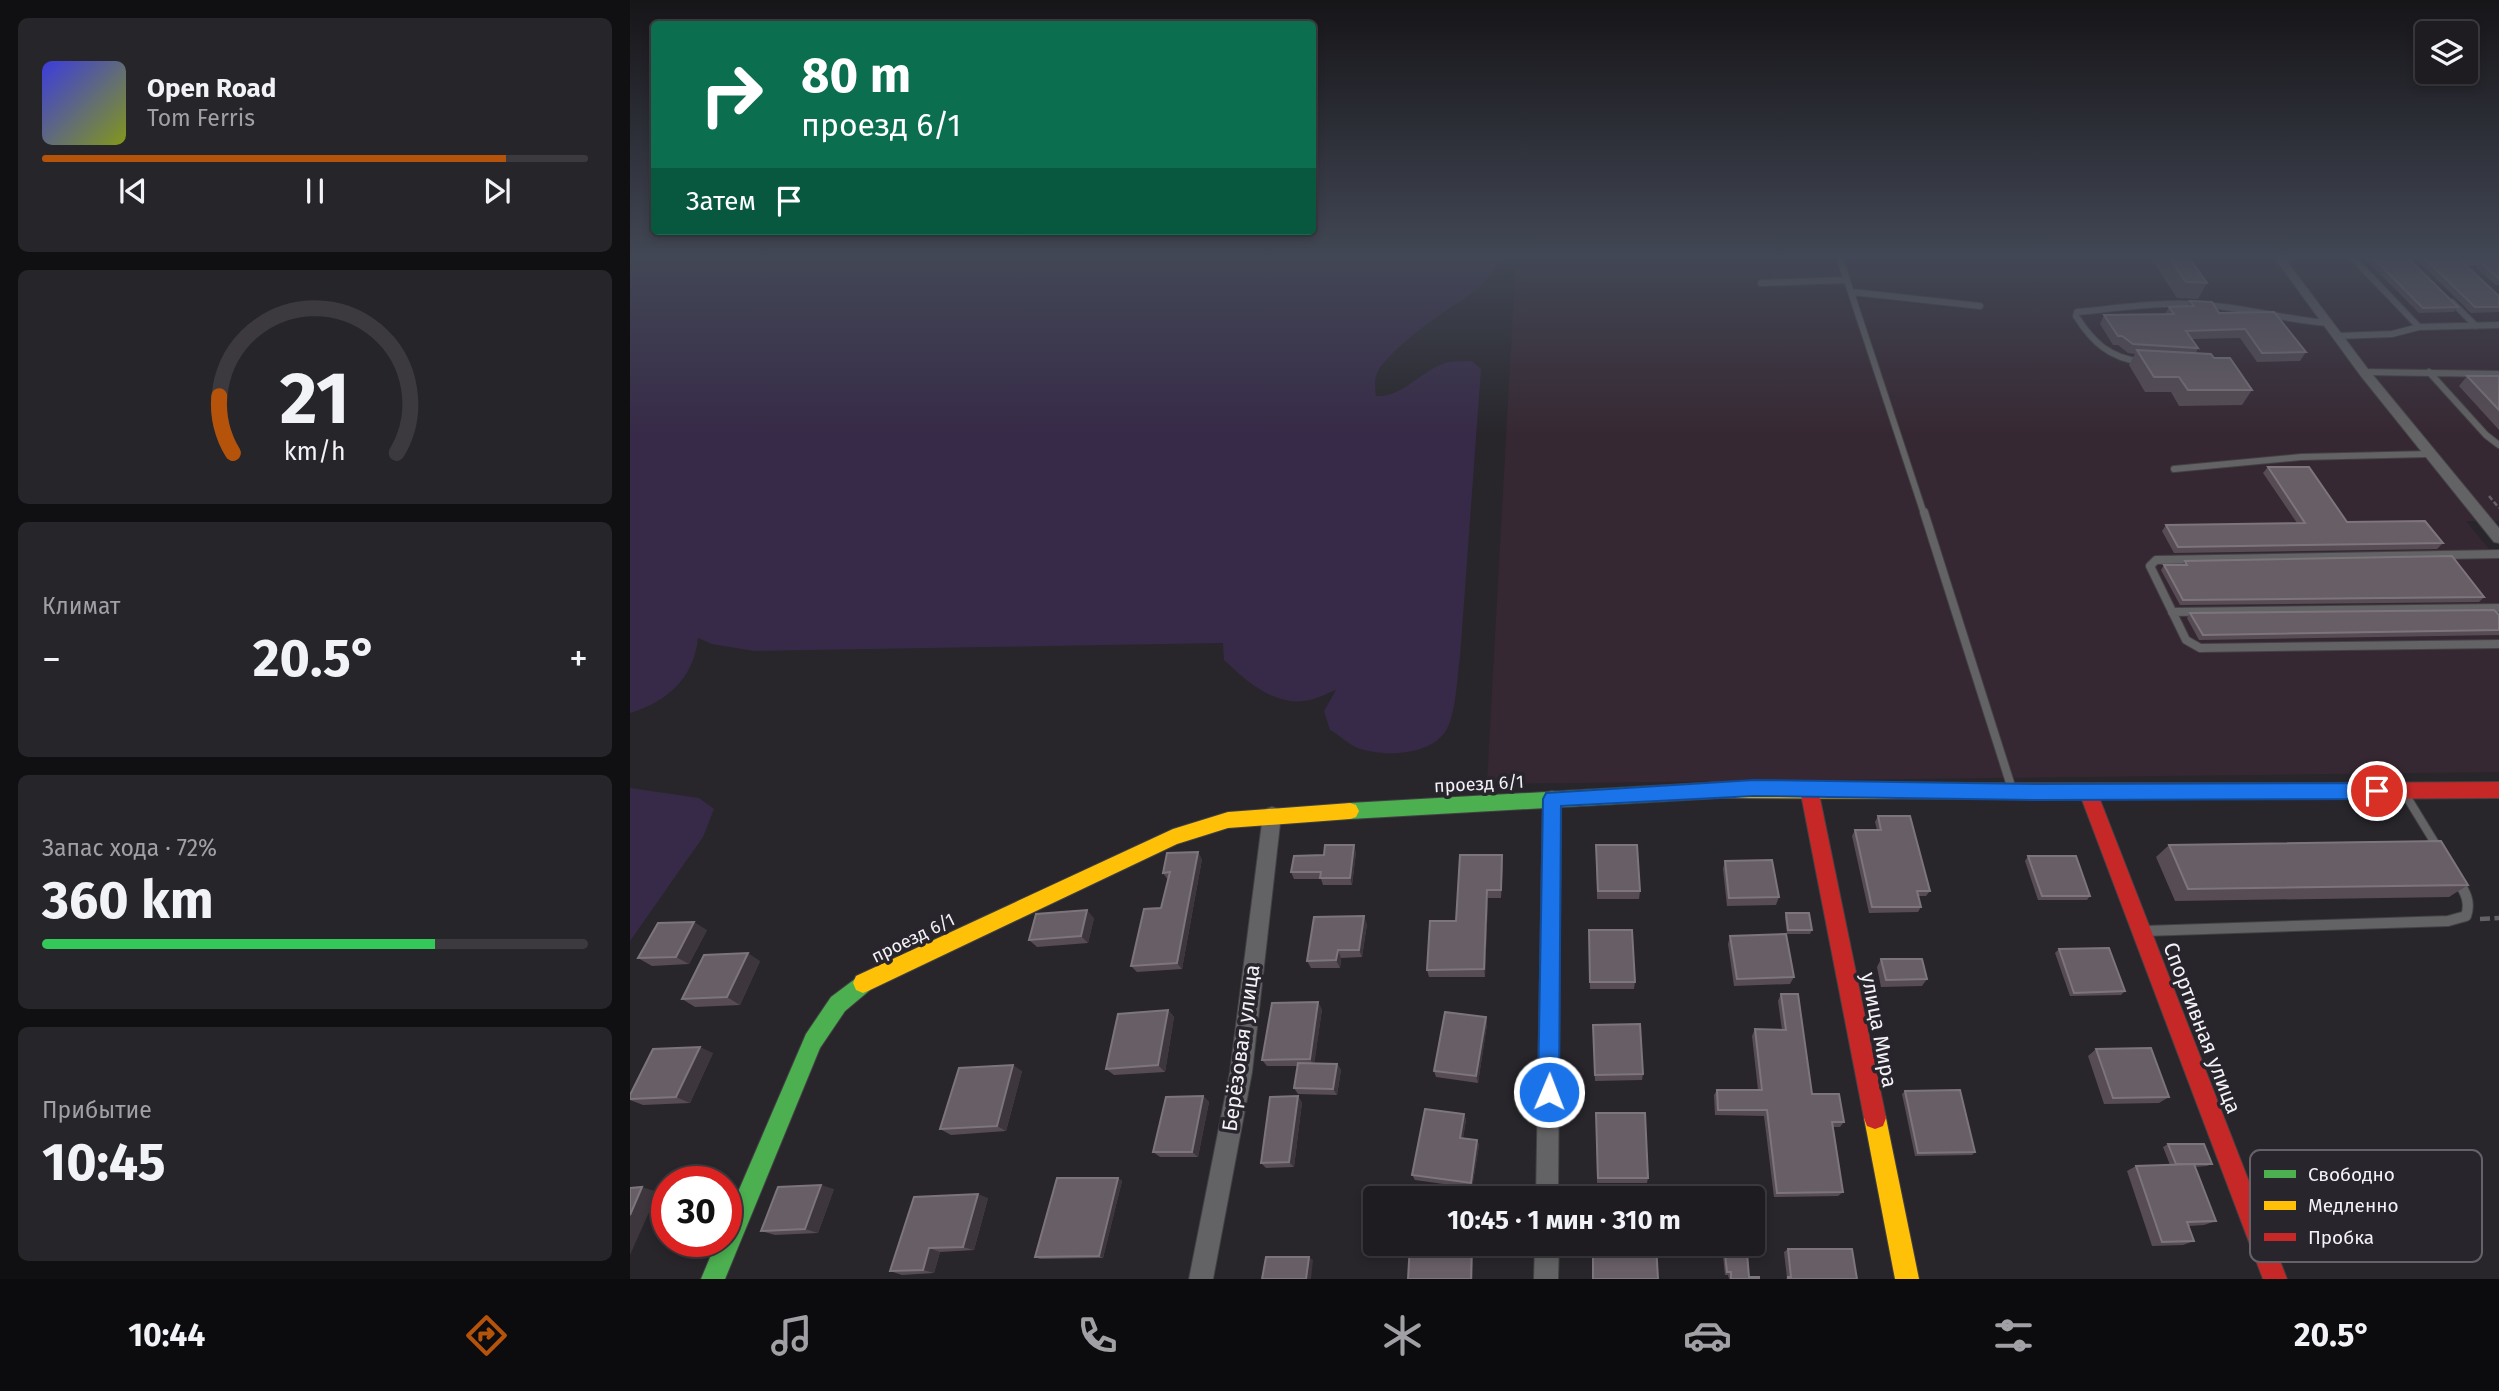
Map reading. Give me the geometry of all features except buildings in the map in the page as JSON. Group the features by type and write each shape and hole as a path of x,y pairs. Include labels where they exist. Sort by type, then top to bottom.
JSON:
{"street":[{"path":"2323,316 2429,454 2499,538"},
{"name":"улица Мира","path":"1810,789 1907,1279"},
{"name":"проезд 6/1","path":"713,1279 813,1041 838,1002 857,986 1152,846 1228,820 1272,815 1675,791 2499,790"},
{"name":"Спортивная улица","path":"2088,792 2250,1211"},
{"path":"1547,1186 1552,799"},
{"name":"Берёзовая улица","path":"1201,1279 1241,1072 1272,815"},
{"path":"1546,1279 1547,1256"},
{"name":"Спортивная улица","path":"2269,1262 2276,1279"}],"lane":[{"path":"1860,316 2013,792"},
{"path":"2076,316 2091,343 2127,359 2152,362"},
{"path":"2268,316 2328,323"},
{"path":"2408,316 2419,327"},
{"path":"2466,316 2476,326"},
{"path":"2337,336 2392,334 2419,327 2499,325"},
{"path":"2364,372 2499,373"},
{"path":"2429,372 2491,441 2499,445"},
{"path":"2174,469 2301,457 2429,454"},
{"path":"2499,554 2156,561 2150,566 2186,640 2193,645 2212,650 2499,645"},
{"path":"2172,612 2499,608"},
{"path":"2404,791 2445,860"},
{"path":"2142,931 2458,919 2466,915 2469,903 2452,871"}],"shaded area":[{"path":"630,316 1440,316 1407,340 1384,362 1376,379 1376,396 1404,388 1430,370 1449,362 1472,361 1481,369 1454,707 1445,732 1428,746 1392,753 1358,748 1330,730 1324,711 1336,690 1313,699 1297,701 1274,696 1252,684 1224,660 1223,643 754,651 712,644 698,638 691,665 676,686 656,702 630,713"},
{"path":"1513,316 2499,316 2499,521 2466,521 2499,561 2499,772 1487,784"},
{"path":"630,788 699,798 714,809 703,837 630,941"}],"traffic: fast":[{"path":"1350,811 1721,790"},
{"path":"1994,791 2326,791"},
{"path":"713,1279 813,1041 838,1004 863,983"}],"traffic: slow":[{"path":"1721,790 1994,791"},
{"path":"863,983 1173,837 1228,820 1350,811"},
{"path":"1875,1118 1907,1279"}],"traffic: jam":[{"path":"1809,789 1875,1118"},
{"path":"2326,791 2499,790"},
{"path":"2088,792 2250,1214"},
{"path":"2268,1262 2275,1279"}],"route":[{"path":"1549,1092 1552,799 1754,788 2038,792 2377,791"}]}
